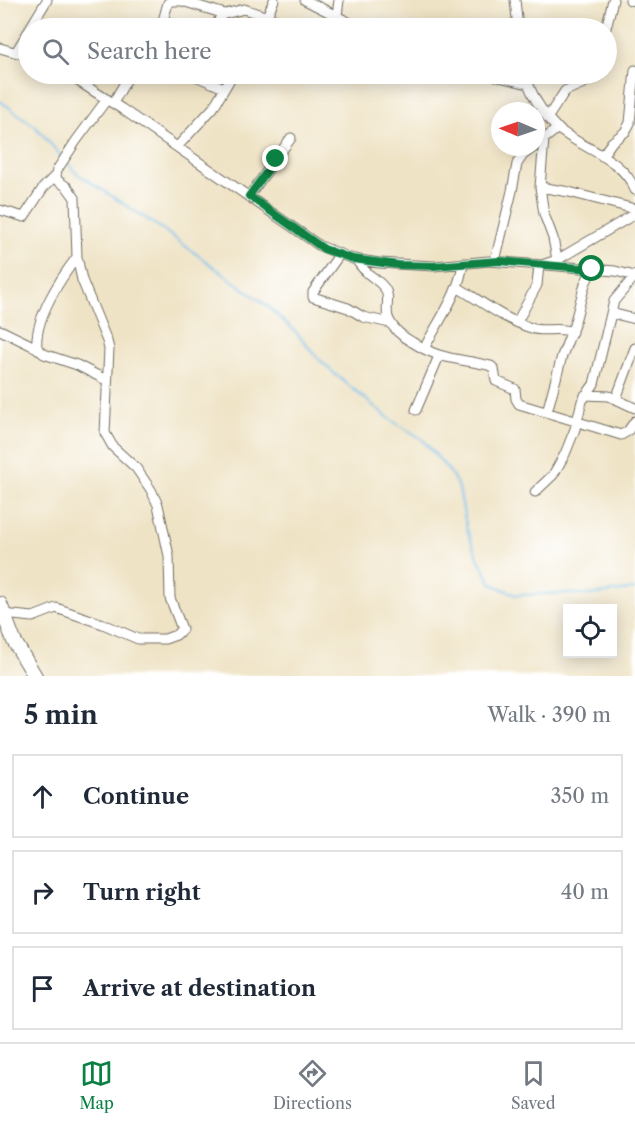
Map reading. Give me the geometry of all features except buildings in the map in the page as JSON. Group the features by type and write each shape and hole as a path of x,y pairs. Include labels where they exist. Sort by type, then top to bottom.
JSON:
{"highway":[{"path":"2,609 14,641 35,676"}],"street":[{"path":"36,18 47,0"},
{"path":"267,16 274,0"},
{"path":"305,0 341,18"},
{"path":"337,16 339,0"},
{"path":"515,0 517,18"},
{"path":"608,18 613,0"},
{"path":"630,0 635,1"},
{"path":"164,18 168,3 182,1 222,14 244,9 272,18"},
{"path":"220,18 222,14"},
{"path":"0,48 16,52 18,49"},
{"path":"602,156 612,142 625,132 630,123 635,70"},
{"path":"83,84 324,249 339,255 379,263 434,266 495,261 622,272 635,276 616,297 594,384 585,395 561,463 553,475 535,492"},
{"path":"0,210 24,217 76,141 122,84"},
{"path":"215,84 224,88"},
{"path":"177,147 213,108 226,84"},
{"path":"528,84 548,117 558,128 624,172 635,190"},
{"path":"548,117 565,91 581,84"},
{"path":"545,137 558,128"},
{"path":"249,196 291,138"},
{"path":"495,261 517,164 522,156"},
{"path":"539,156 544,214 553,238 557,260"},
{"path":"2,609 33,617 56,608 138,639 165,639 180,632 181,626 170,598 169,556 158,505 136,468 113,447 105,433 109,349 84,288 77,257 77,204 73,194 57,180 56,172"},
{"path":"540,187 635,209"},
{"path":"541,265 557,260 635,214"},
{"path":"339,255 313,291 313,297 348,308 363,317 390,323"},
{"path":"37,348 41,321 47,307 77,257"},
{"path":"357,259 364,272 385,288 387,316 390,323 405,338 439,356 491,366 494,369 496,381 515,389 519,404 621,435 628,431 635,421"},
{"path":"424,349 457,287 463,263"},
{"path":"517,322 537,285 541,265"},
{"path":"548,412 562,356 592,269"},
{"path":"457,287 494,311 532,329 563,328 572,332"},
{"path":"611,313 635,319"},
{"path":"0,330 37,348 44,354 76,365 106,380"},
{"path":"616,399 635,348"},
{"path":"416,410 439,356"},
{"path":"585,395 603,395 635,408"}],"waterway":[{"path":"0,101 35,126 61,156"},
{"path":"67,162 75,172 162,229 266,305 295,331 336,375 391,420 422,439 450,472 459,488 467,530 492,584 516,595 569,593 591,595 635,589"}],"route":[{"path":"276,159 249,196 330,252 353,259 398,265 434,266 499,261 592,269"}]}
